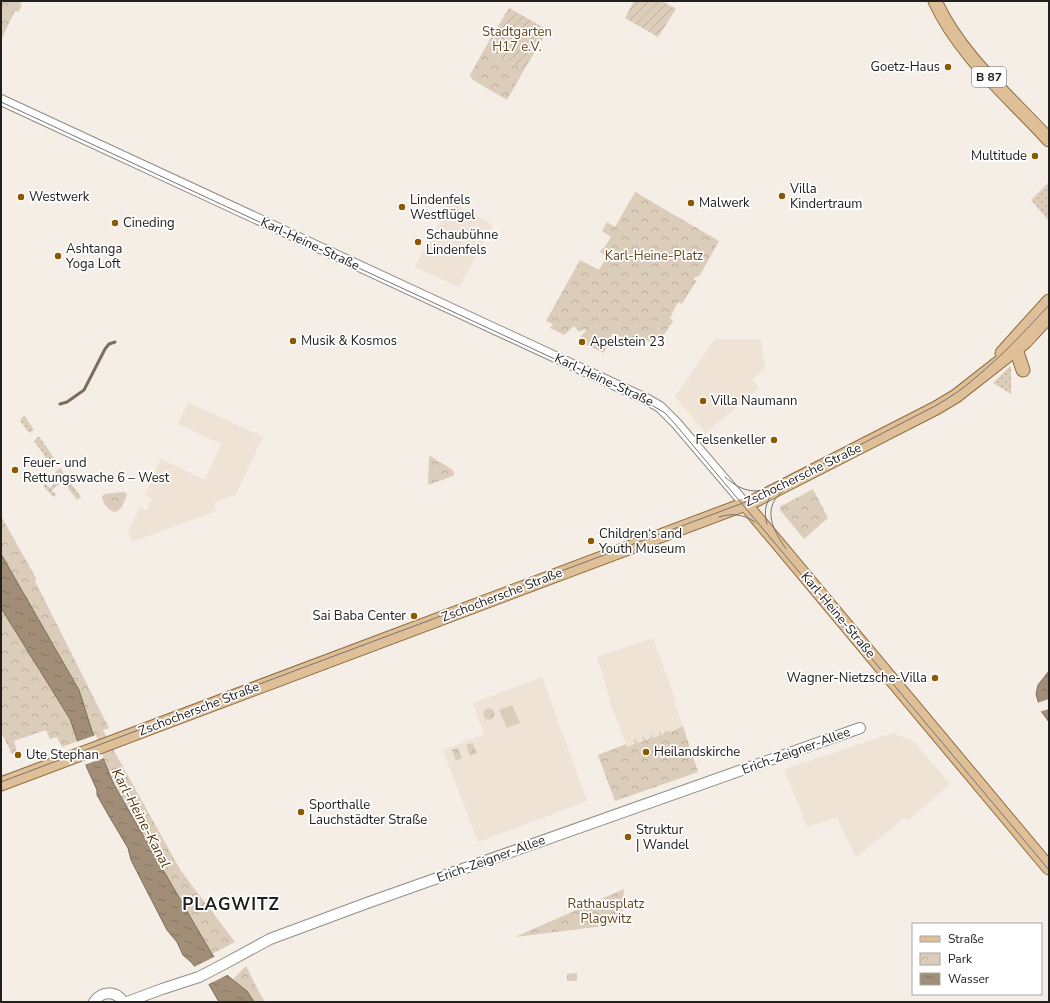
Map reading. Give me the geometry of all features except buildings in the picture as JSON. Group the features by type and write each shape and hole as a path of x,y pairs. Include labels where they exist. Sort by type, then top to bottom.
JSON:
{"main road":[{"name":"B 87","path":"935,1 946,22 965,50 1049,140"},
{"name":"Zschochersche Straße","path":"1019,343 1049,301"},
{"name":"Zschochersche Straße","path":"1,784 768,495 956,396 987,371 1049,316"},
{"name":"Karl-Heine-Straße","path":"745,504 1049,868"}],"street":[{"name":"Karl-Heine-Straße","path":"1,100 648,400 660,407 676,423 745,504"},
{"name":"Erich-Zeigner-Allee","path":"127,1002 198,977 277,936 860,728"},
{"path":"94,1002 99,996 108,993 118,996 123,1002"}],"shaded area":[{"path":"451,202 493,225 459,287 415,267"},
{"path":"715,339 761,339 765,368 752,380 759,388 706,433 675,397"},
{"path":"188,402 263,437 236,494 214,503 216,511 132,542 128,531 139,509 141,508 147,510 152,499 145,495 161,459 205,480 221,444 178,424"},
{"path":"653,638 676,701 674,702 683,726 627,747 610,702 597,657"},
{"path":"542,677 587,801 478,842 443,750 484,734 473,703"},
{"path":"893,733 913,741 950,784 909,820 905,817 856,857 837,817 807,827 784,769"}],"green space":[{"path":"1,1 22,1 20,5 22,5 18,12 15,11 1,40"},
{"path":"634,1 662,1 676,9 658,37 625,18"},
{"name":"Stadtgarten H17 e.V.","path":"509,8 548,30 524,70 485,48"},
{"path":"485,48 524,70 507,100 473,80 470,75"},
{"path":"1049,182 1049,221 1031,200"},
{"name":"Karl-Heine-Platz","path":"635,192 719,241 700,275 694,278 694,280 697,280 682,304 678,302 670,318 673,321 662,338 637,344 613,333 604,353 588,346 580,337 586,331 584,329 579,332 574,326 564,335 550,328 553,324 546,321 580,260 599,270 607,256 600,252 611,237 602,231 607,222 615,227"},
{"path":"1010,366 1011,368 1011,394 993,383"},
{"path":"24,415 34,430 29,433 20,421"},
{"path":"39,436 54,458 49,462 34,441"},
{"path":"430,456 453,470 453,476 428,485"},
{"path":"60,468 81,497 77,500 63,481 52,490 56,495 53,497 43,486 45,484 50,488 60,477 55,472"},
{"path":"813,489 828,518 804,539 780,510 780,506"},
{"path":"123,492 127,495 119,510 114,512 104,503 102,499 102,496 105,494"},
{"name":"Karl-Heine-Kanal","path":"1,516 36,578 35,581 109,728 103,730 113,749 181,871 235,942 212,954 114,785 92,731 79,690 1,554"},
{"path":"1,608 70,719 78,741 62,747 57,737 50,739 46,730 14,741 17,752 12,754 1,732"},
{"path":"512,705 520,723 507,728 499,710"},
{"path":"489,708 493,710 495,714 493,718 489,720 485,718 483,714 485,710"},
{"path":"683,726 698,772 615,801 598,755 626,744 627,747 635,744 634,740 636,739 637,743 644,741 642,737 644,736 645,740 651,738 650,734 653,738 660,735 659,731 662,735 665,731 670,732"},
{"path":"473,743 477,753 470,756 466,745"},
{"path":"458,748 462,758 456,761 452,750"},
{"name":"Rathausplatz Plagwitz","path":"624,889 621,924 515,937"},
{"path":"246,966 265,1002 254,1002 247,991 233,979"},
{"path":"577,973 577,981 567,981 567,974"}],"water":[{"path":"1,554 79,690 92,731 114,785 212,954 228,976 247,991 254,1002 219,1002 207,981 183,955 177,942 167,930 131,860 128,848 97,795 97,790 87,768 70,719 1,608"},
{"path":"1049,671 1049,722 1041,711 1036,694 1038,685"}],"pier":[{"path":"1049,699 1049,709 1039,712 1037,703"},
{"path":"96,735 104,758 84,765 76,742"},
{"path":"216,956 229,974 207,985 194,967"}],"waterway":[{"path":"60,404 67,402 84,390 105,349 109,344 115,342"}],"tram line":[{"path":"1,102 643,400 665,413 1049,870"},
{"path":"1,782 767,493 935,406 956,393 995,361 1049,305"},
{"path":"725,477 735,485 750,491 769,489"},
{"path":"786,549 772,524 771,510 777,497 791,485"},
{"path":"767,524 765,510 769,498 775,491"},
{"path":"719,517 737,515 746,517 755,522"}],"place":[{"name":"Goetz-Haus","path":"948,67"},
{"name":"Multitude","path":"1035,156"},
{"name":"Villa Kindertraum","path":"782,196"},
{"name":"Westwerk","path":"21,197"},
{"name":"Malwerk","path":"691,203"},
{"name":"Lindenfels Westflügel","path":"402,207"},
{"name":"Cineding","path":"115,223"},
{"name":"Schaubühne Lindenfels","path":"418,242"},
{"name":"Ashtanga Yoga Loft","path":"58,256"},
{"name":"Musik & Kosmos","path":"293,341"},
{"name":"Apelstein 23","path":"582,342"},
{"name":"Villa Naumann","path":"703,401"},
{"name":"Felsenkeller","path":"774,440"},
{"name":"Feuer- und Rettungswache 6 – West","path":"15,470"},
{"name":"Children‘s and Youth Museum","path":"591,541"},
{"name":"Sai Baba Center","path":"414,616"},
{"name":"Wagner-Nietzsche-Villa","path":"935,678"},
{"name":"Heilandskirche","path":"646,752"},
{"name":"Ute Stephan","path":"18,755"},
{"name":"Sporthalle Lauchstädter Straße","path":"301,812"},
{"name":"Struktur | Wandel","path":"628,837"}],"district":[{"name":"PLAGWITZ","path":"231,904"}]}
